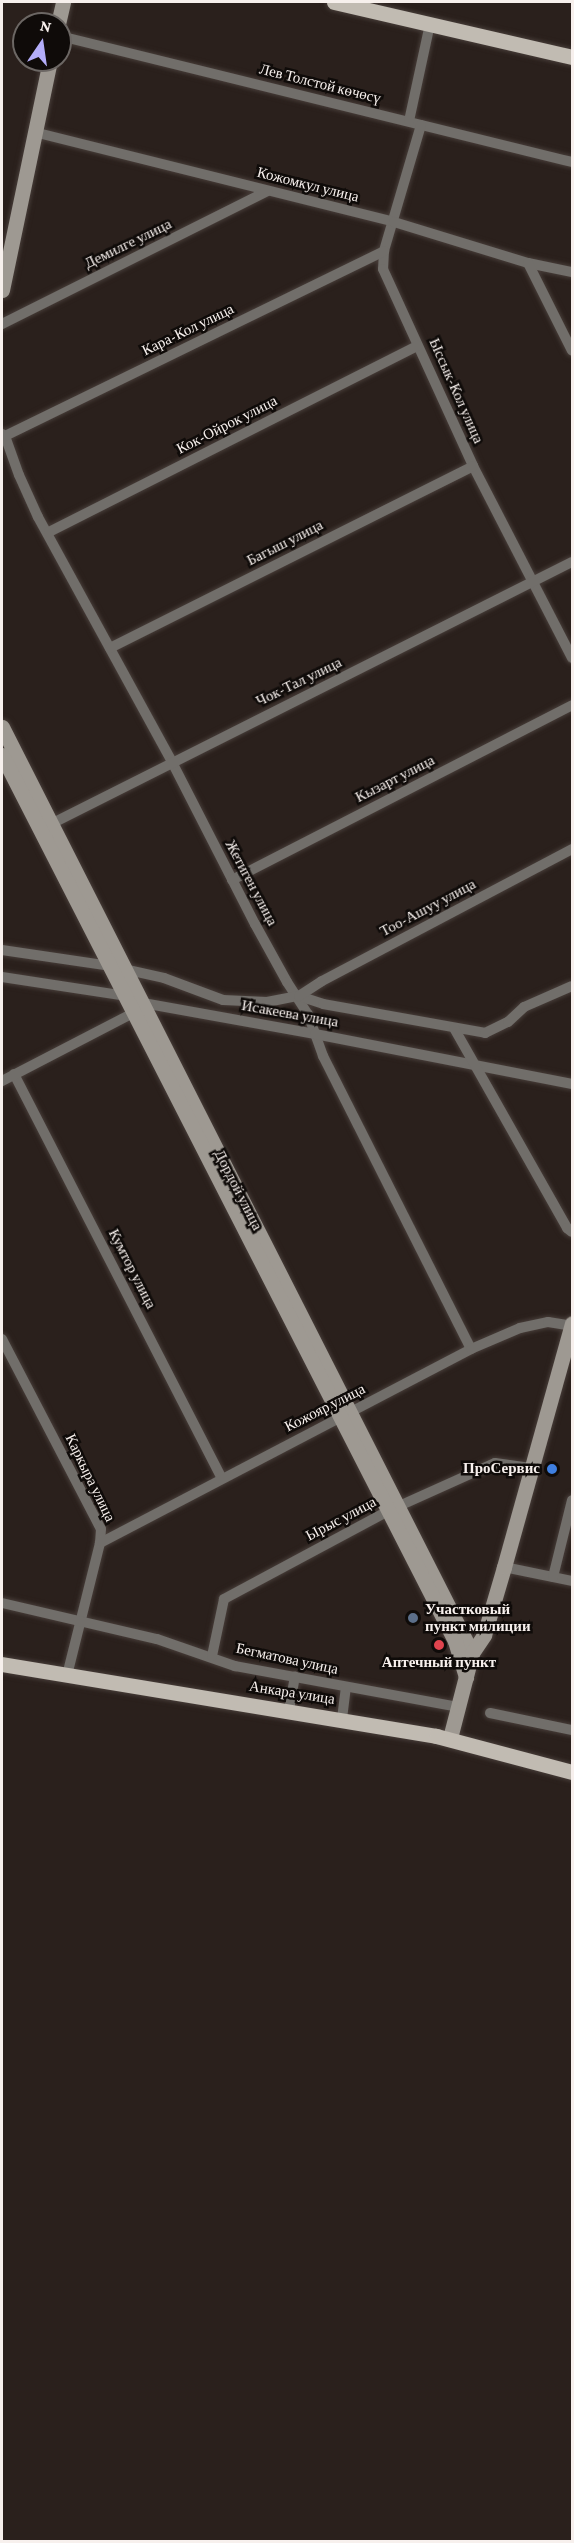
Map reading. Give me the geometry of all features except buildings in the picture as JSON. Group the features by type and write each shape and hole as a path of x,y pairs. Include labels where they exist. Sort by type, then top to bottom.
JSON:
{"main road":[{"path":"334,2 573,57"},
{"name":"Анкара улица","path":"2,1664 450,1738 573,1773"}],"street":[{"path":"409,121 430,24"},
{"name":"Лев Толстой көчөсү","path":"72,39 573,162"},
{"path":"2,290 47,72"},
{"name":"Ыссык-Кол улица","path":"421,125 384,251 383,269 473,466 573,658"},
{"name":"Кожомкул улица","path":"34,132 394,222 528,262 573,272"},
{"name":"Демилге улица","path":"2,324 268,191"},
{"name":"Кара-Кол улица","path":"3,435 384,251"},
{"path":"528,262 573,351"},
{"name":"Кок-Ойрок улица","path":"49,532 418,346"},
{"name":"Жетиген улица","path":"3,435 19,475 172,762 232,880 287,982 299,996 323,1056 471,1348"},
{"name":"Багыш улица","path":"110,648 473,466"},
{"name":"Чок-Тал улица","path":"45,827 573,562"},
{"name":"Кызарт улица","path":"232,880 573,705"},
{"name":"Дордой улица","path":"2,727 45,827 110,966 126,996 138,1008"},
{"name":"Дордой улица","path":"2,755 126,970 138,1008 394,1508 455,1641 466,1677"},
{"name":"Тоо-Ашуу улица","path":"299,996 322,981 573,849"},
{"name":"Исакеева улица","path":"2,950 110,966 164,978 223,1000 267,1002 299,996 323,1004 485,1033 497,1029 524,1007 538,999 573,986"},
{"path":"2,977 126,996"},
{"path":"2,1081 138,1008"},
{"name":"Исакеева улица","path":"138,1008 315,1034 573,1084"},
{"path":"454,1028 477,1065 567,1228 573,1232"},
{"name":"Кумтор улица","path":"14,1074 222,1478"},
{"name":"Кожояр улица","path":"100,1543 471,1348 520,1328 549,1322 572,1324"},
{"path":"450,1738 473,1644 504,1567 572,1324"},
{"name":"Каркыра улица","path":"2,1339 101,1529 100,1543 67,1675"},
{"name":"Ырыс улица","path":"212,1656 224,1599 394,1508 495,1463 531,1468"},
{"path":"553,1577 573,1500"},
{"name":"Дордой улица","path":"394,1508 473,1644"},
{"path":"504,1567 573,1581"},
{"name":"Бегматова улица","path":"2,1603 80,1619 212,1656 235,1666 458,1707"},
{"path":"289,1710 295,1677"},
{"path":"342,1719 346,1687"},
{"path":"490,1713 573,1730"}],"place":[{"name":"ПроСервис","path":"552,1469"},
{"name":"Участковый пункт милиции","path":"413,1618"},
{"name":"Аптечный пункт","path":"439,1645"}]}
